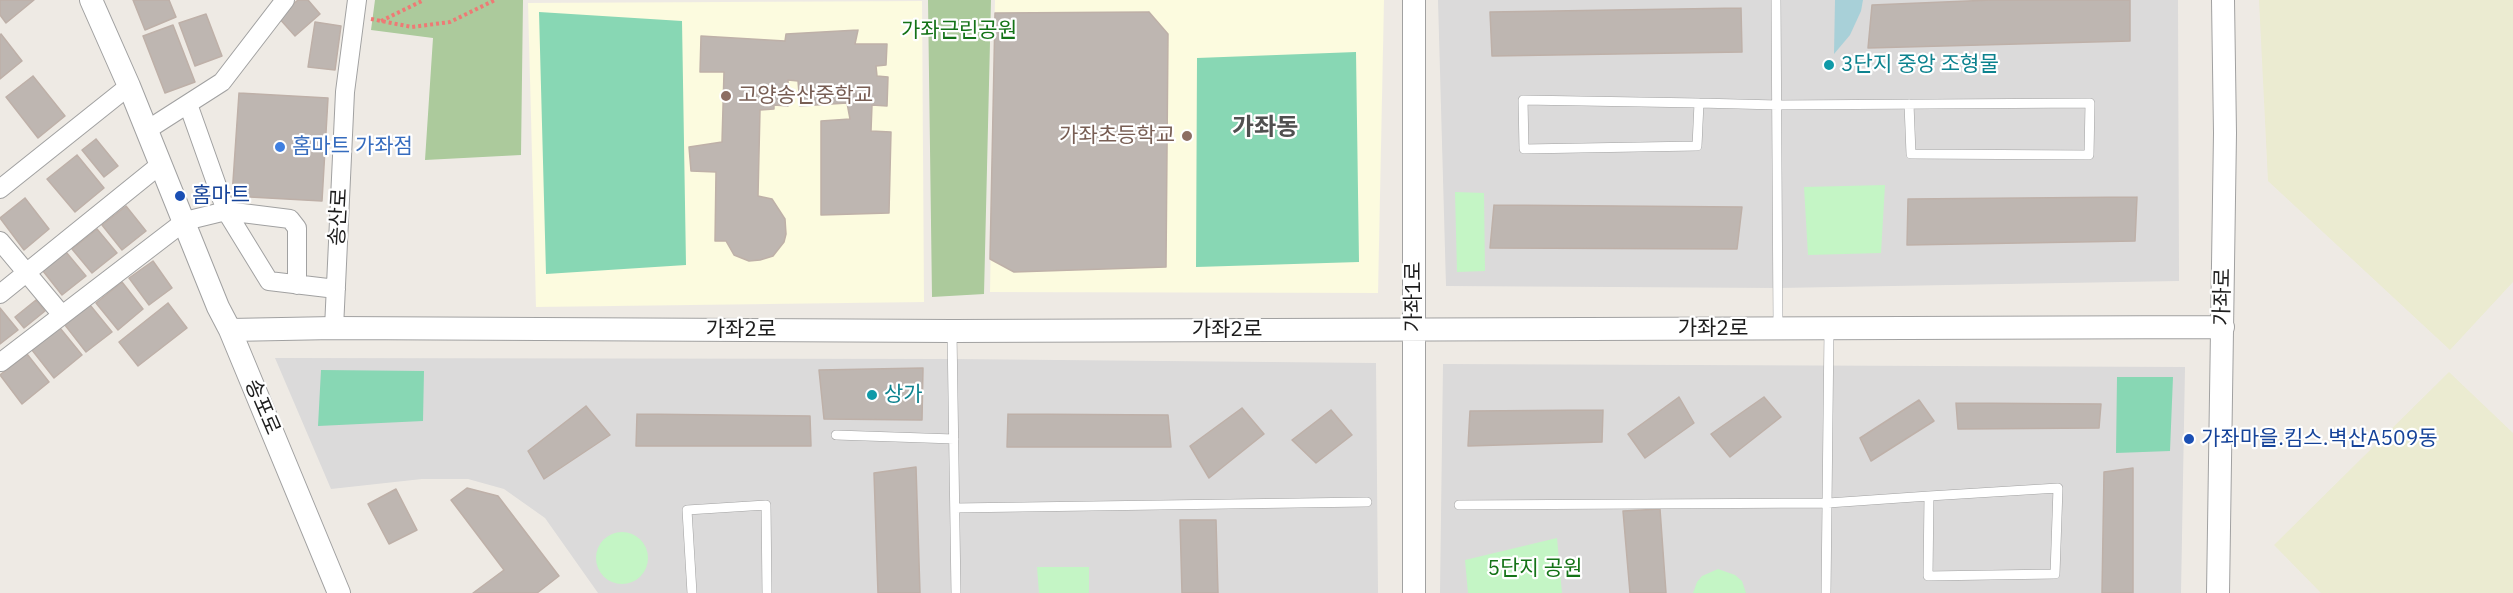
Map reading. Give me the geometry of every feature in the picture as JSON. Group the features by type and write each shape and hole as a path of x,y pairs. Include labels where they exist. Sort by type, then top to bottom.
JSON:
{"street":[{"name":"송포로","path":"91,0 129,86 218,307 230,330 339,593"},
{"path":"147,130 222,82 285,0"},
{"name":"송산로","path":"334,328 345,92 357,0"},
{"name":"가좌1로","path":"1414,0 1414,593"},
{"name":"가좌로","path":"2219,592 2225,133 2223,0"},
{"path":"0,189 129,86"},
{"path":"188,104 226,211 269,281 336,289"},
{"path":"0,294 161,164"},
{"path":"1,362 185,221 226,211 290,219 297,228 297,285"},
{"path":"0,241 62,315"},
{"name":"가좌2로","path":"230,330 334,328 952,331 2223,327"}],"lane":[{"path":"1776,0 1778,328"},
{"path":"1699,103 1697,146 1524,149 1523,100 1699,103 1777,105 1909,104 2090,103 2089,155 1911,154 1909,104"},
{"path":"1826,593 1829,328"},
{"path":"952,331 956,593"},
{"path":"836,435 954,439"},
{"path":"1459,505 1828,503 1929,496 2058,488 2055,574 1928,576 1929,496"},
{"path":"955,508 1367,502"},
{"path":"693,593 687,510 765,505 767,593"}],"path":[{"path":"381,22 424,0"},
{"path":"364,17 412,27 450,22 495,0"}],"shaded area":[{"name":"가좌초등학교","path":"995,0 1384,0 1378,293 990,292"},
{"path":"1438,0 2178,0 2179,281 1778,288 1446,286"},
{"path":"2259,0 2513,0 2513,282 2450,350 2268,181"},
{"name":"고양송산중학교","path":"922,1 924,302 536,307 528,3"},
{"path":"275,358 953,359 1376,363 1378,593 598,593 545,518 504,489 468,479 422,479 331,489"},
{"path":"1443,364 2185,367 2181,593 1440,593"},
{"path":"2449,372 2513,433 2513,593 2321,593 2274,545"}],"green space":[{"path":"375,0 523,0 521,155 425,160 433,38 371,30"},
{"name":"가좌근린공원","path":"928,0 991,0 984,294 932,297"},
{"path":"539,12 682,21 686,265 546,274"},
{"path":"1356,52 1359,262 1196,267 1197,58"},
{"path":"1885,185 1881,253 1808,255 1804,187"},
{"path":"1455,192 1484,193 1485,271 1457,272"},
{"path":"321,370 424,371 423,421 318,426"},
{"path":"2117,377 2173,377 2170,451 2116,453"},
{"path":"617,532 627,532 641,539 648,558 641,577 627,584 617,584 607,580 600,573 596,563 596,553 600,543 607,536"},
{"name":"5단지 공원","path":"1557,538 1562,593 1468,593 1465,560"},
{"path":"1037,567 1089,567 1089,593 1039,593"},
{"path":"1718,569 1735,575 1742,581 1746,593 1693,593 1702,576"}],"water":[{"path":"1835,0 1863,0 1861,11 1850,35 1834,54"}],"building":[{"path":"0,0 34,0 6,23 0,15"},
{"path":"133,0 169,0 176,17 145,30"},
{"path":"298,0 308,0 320,14 295,36 278,17"},
{"path":"1991,0 2130,0 2130,41 1868,48 1872,5"},
{"path":"1741,8 1742,52 1492,56 1490,12"},
{"path":"1149,12 1168,34 1166,267 1014,272 990,259 995,13"},
{"path":"206,14 222,56 195,66 179,23"},
{"path":"315,22 341,26 335,70 308,67"},
{"path":"173,25 195,82 165,93 143,36"},
{"path":"858,30 855,44 887,44 886,65 876,66 877,76 888,77 887,106 872,105 871,131 891,132 889,213 821,215 821,121 850,119 847,103 800,106 798,81 788,80 788,106 774,105 774,109 760,110 758,196 772,199 785,219 784,242 773,256 760,260 749,261 734,255 726,241 715,241 716,172 691,171 689,147 722,142 724,72 700,72 701,36 785,41 786,34"},
{"path":"0,35 22,61 0,79"},
{"path":"33,76 65,116 38,138 6,97"},
{"name":"홈마트 가좌점","path":"239,93 328,98 322,201 232,196"},
{"path":"96,139 118,166 104,177 82,150"},
{"path":"77,155 104,188 75,212 47,179"},
{"path":"2137,197 2135,241 1907,245 1908,199"},
{"path":"25,198 49,229 24,250 0,218"},
{"path":"1494,205 1742,207 1737,249 1490,248"},
{"path":"126,206 146,231 122,250 102,225"},
{"path":"97,229 117,253 92,273 72,249"},
{"path":"66,252 86,276 62,295 43,271"},
{"path":"153,261 172,288 149,305 129,278"},
{"path":"122,282 143,309 118,330 96,303"},
{"path":"36,300 45,311 24,328 15,317"},
{"path":"168,303 187,328 138,366 119,342"},
{"path":"90,305 112,332 86,352 65,325"},
{"path":"0,308 18,330 0,344"},
{"path":"60,328 82,355 54,378 32,350"},
{"path":"27,354 49,382 22,404 0,375"},
{"name":"상가","path":"923,368 922,420 824,419 819,370"},
{"path":"1679,397 1694,423 1645,458 1628,434"},
{"path":"1764,397 1781,417 1730,457 1711,434"},
{"path":"1919,400 1934,421 1871,461 1860,438"},
{"path":"1956,403 2101,404 2099,428 1958,429"},
{"path":"586,406 610,435 544,479 528,451"},
{"path":"1242,408 1264,434 1209,478 1190,446"},
{"path":"1331,410 1352,435 1316,463 1292,440"},
{"path":"1603,410 1602,442 1468,446 1470,411"},
{"path":"637,414 810,416 811,446 636,446"},
{"path":"1008,414 1168,415 1171,447 1007,447"},
{"path":"916,467 920,593 878,593 874,473"},
{"path":"2133,468 2133,593 2102,593 2104,472"},
{"path":"467,488 498,496 559,576 537,593 473,593 504,570 451,500"},
{"path":"396,489 417,530 389,544 368,504"},
{"path":"1660,509 1666,593 1630,593 1623,511"},
{"path":"1180,520 1216,520 1218,593 1182,593"}],"place":[{"name":"3단지 중앙 조형물","path":"1829,65"},
{"name":"고양송산중학교","path":"726,96"},
{"name":"가좌초등학교","path":"1187,136"},
{"name":"홈마트 가좌점","path":"280,147"},
{"name":"홈마트","path":"180,196"},
{"name":"상가","path":"872,395"},
{"name":"가좌마을.킴스.벽산A509동","path":"2189,439"}],"district":[{"name":"가좌동","path":"1265,128"}]}
